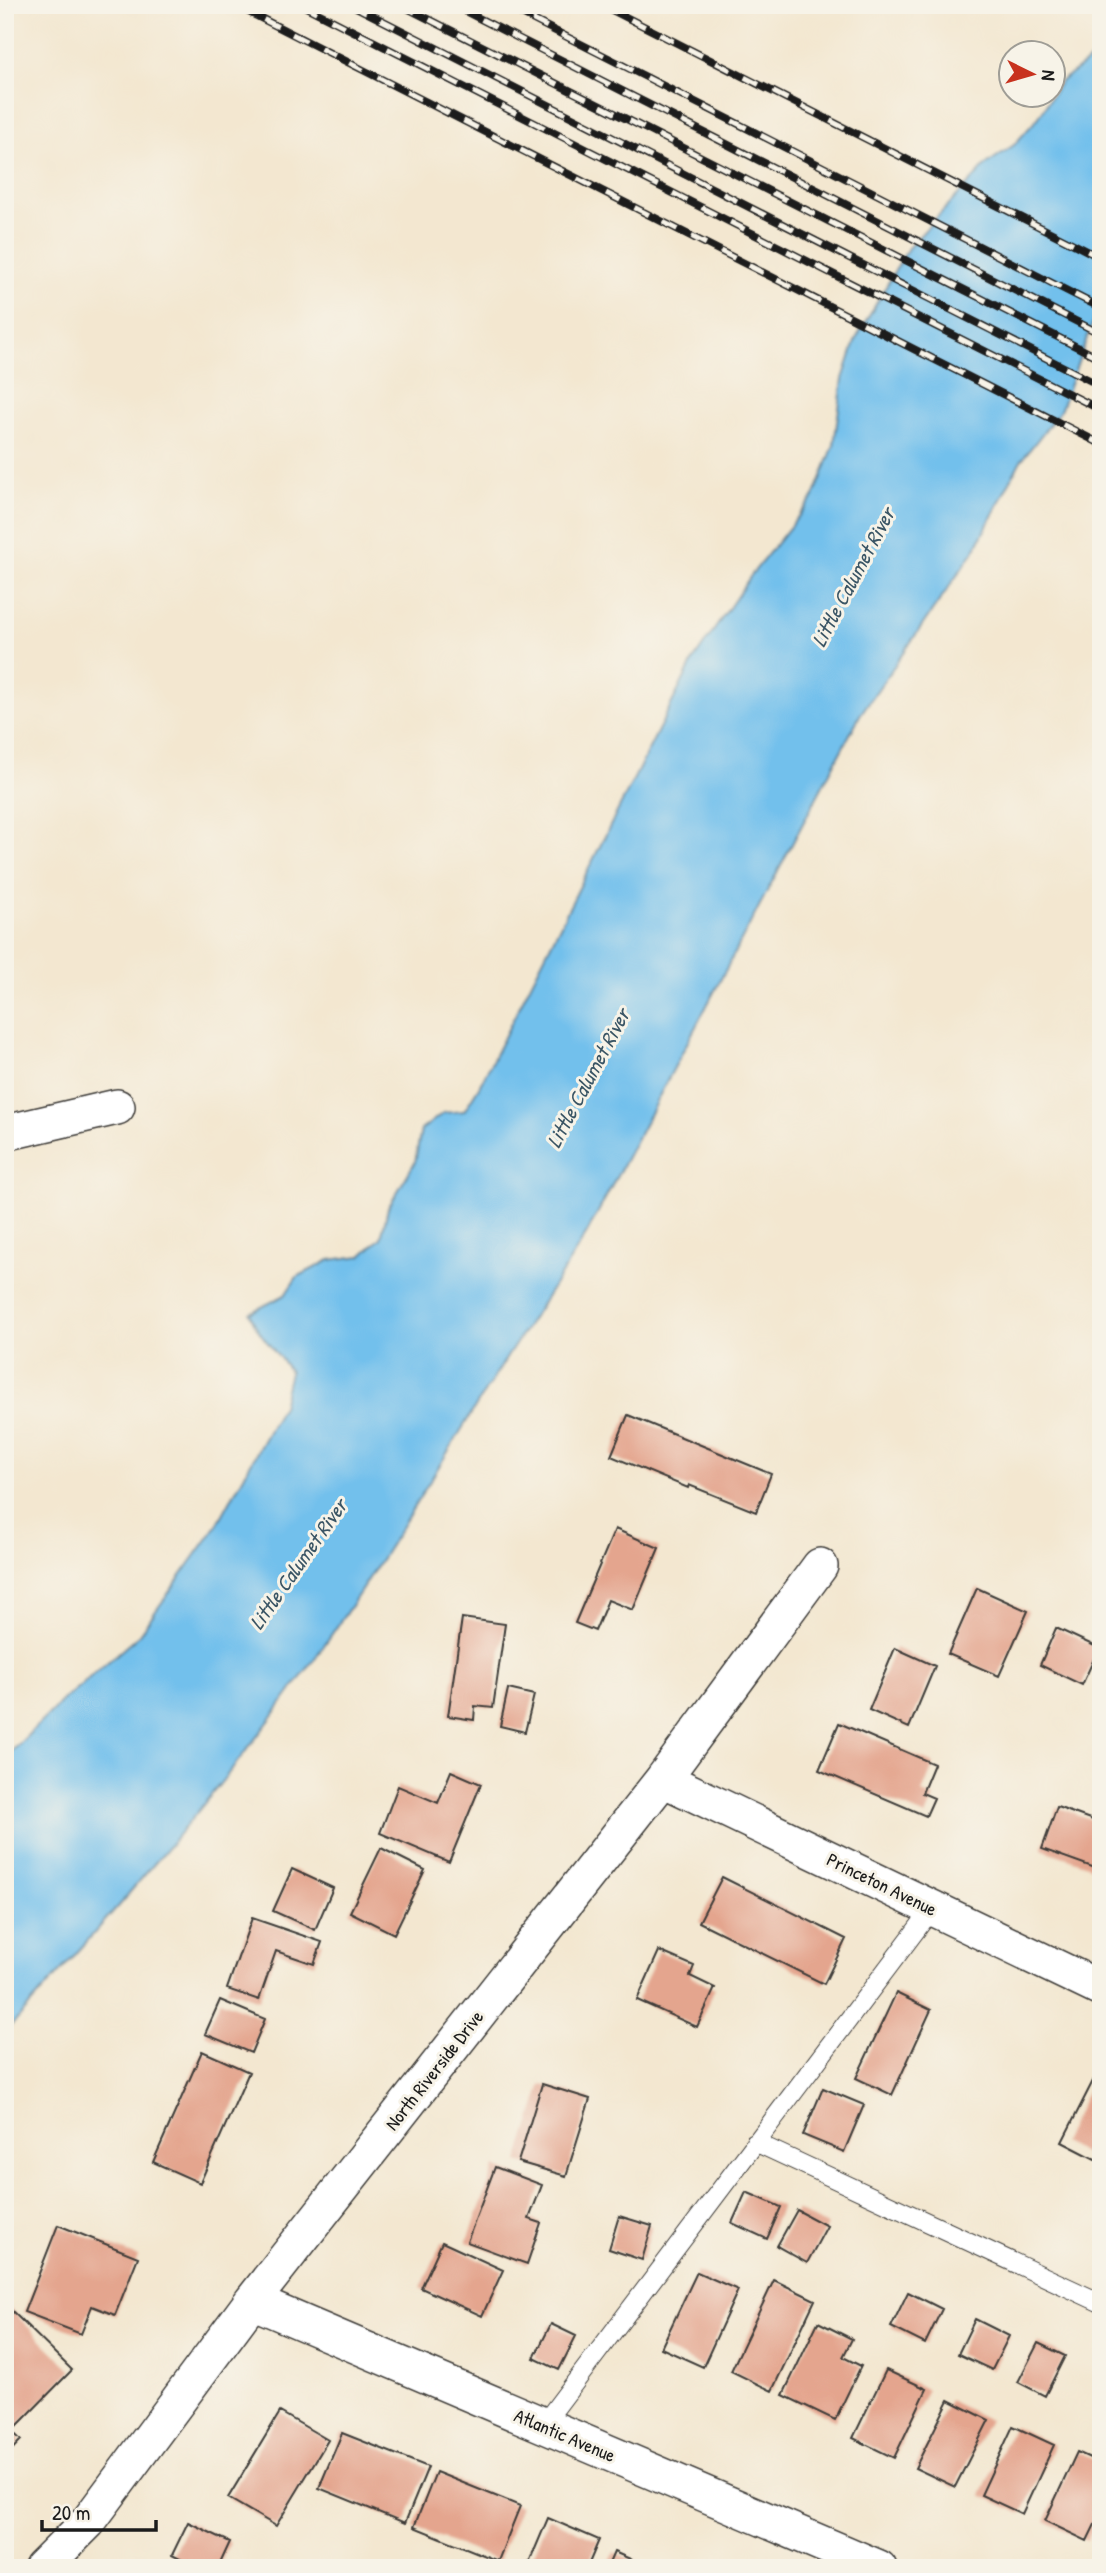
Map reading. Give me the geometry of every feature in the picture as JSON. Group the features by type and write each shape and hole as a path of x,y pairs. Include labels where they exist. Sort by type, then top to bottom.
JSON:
{"street":[{"path":"5,1133 117,1107"},
{"name":"North Riverside Drive","path":"42,2568 88,2522 252,2301 663,1779 820,1566"},
{"name":"Princeton Avenue","path":"663,1779 1101,1989"},
{"name":"Atlantic Avenue","path":"252,2301 879,2568"}],"lane":[{"path":"542,2426 932,1909"},
{"path":"755,2142 1101,2303"}],"water":[{"name":"Little Calumet River","path":"1101,52 1101,300 1060,411 1020,462 974,551 860,715 587,1233 369,1578 322,1649 228,1774 119,1905 5,2033 5,1758 63,1700 137,1637 216,1527 282,1406 290,1372 258,1329 250,1313 285,1295 297,1277 330,1260 361,1256 381,1238 388,1208 415,1162 421,1130 443,1113 464,1111 479,1087 693,661 752,574 814,497 834,445 843,379 856,339 908,248 988,163 1014,145 1044,108 1068,108 1068,76"}],"building":[{"path":"628,1415 771,1474 756,1512 689,1485 688,1488 611,1456"},
{"path":"615,1529 659,1548 633,1610 608,1600 595,1631 575,1623"},
{"path":"977,1588 1028,1611 999,1676 948,1654"},
{"path":"462,1618 505,1624 493,1708 475,1706 474,1720 448,1716"},
{"path":"1056,1628 1099,1648 1082,1685 1040,1665"},
{"path":"895,1648 935,1666 909,1728 869,1710"},
{"path":"508,1689 534,1695 525,1732 500,1726"},
{"path":"839,1723 934,1764 922,1793 934,1798 926,1816 819,1770"},
{"path":"451,1771 481,1784 449,1862 380,1833 398,1786 438,1803"},
{"path":"1057,1807 1101,1823 1101,1852 1095,1868 1042,1849"},
{"path":"381,1848 425,1870 394,1934 350,1912"},
{"path":"292,1869 333,1888 315,1930 273,1911"},
{"path":"722,1877 846,1939 824,1984 699,1922"},
{"path":"252,1918 322,1942 314,1964 276,1951 259,2000 227,1989"},
{"path":"659,1951 694,1966 690,1976 715,1988 697,2027 637,2000"},
{"path":"896,1993 931,2010 892,2095 856,2078"},
{"path":"220,2000 265,2019 251,2053 205,2034"},
{"path":"202,2051 249,2072 200,2183 153,2162"},
{"path":"1094,2079 1101,2082 1101,2162 1062,2142"},
{"path":"542,2084 590,2099 566,2176 518,2162"},
{"path":"823,2088 864,2105 844,2152 803,2135"},
{"path":"495,2167 542,2185 529,2219 541,2223 527,2264 467,2242"},
{"path":"746,2192 781,2207 767,2239 732,2223"},
{"path":"797,2210 827,2226 807,2263 777,2246"},
{"path":"619,2216 652,2226 642,2260 609,2249"},
{"path":"58,2225 138,2257 115,2315 92,2306 81,2334 24,2312"},
{"path":"442,2242 503,2270 482,2316 421,2288"},
{"path":"697,2272 738,2290 703,2367 661,2348"},
{"path":"774,2280 815,2300 772,2391 731,2371"},
{"path":"908,2292 942,2309 925,2344 891,2327"},
{"path":"9,2308 72,2370 16,2427 5,2416 5,2312"},
{"path":"975,2319 1009,2336 992,2370 958,2354"},
{"path":"818,2322 852,2339 843,2357 861,2366 835,2420 783,2395"},
{"path":"551,2324 576,2336 559,2370 534,2358"},
{"path":"1038,2343 1065,2356 1045,2396 1018,2382"},
{"path":"886,2370 927,2389 894,2458 853,2438"},
{"path":"949,2400 989,2420 955,2487 915,2468"},
{"path":"280,2412 328,2440 276,2526 228,2498"},
{"path":"5,2425 21,2440 5,2457"},
{"path":"1013,2426 1054,2445 1022,2514 981,2495"},
{"path":"342,2433 428,2467 405,2523 319,2488"},
{"path":"1077,2452 1101,2463 1101,2512 1087,2541 1045,2521"},
{"path":"436,2472 520,2506 498,2561 414,2527"},
{"path":"548,2518 599,2540 587,2568 527,2568"},
{"path":"188,2522 230,2542 218,2568 198,2568 172,2555"},
{"path":"614,2552 651,2568 607,2568"}],"railway":[{"path":"235,5 1101,444"},
{"path":"302,5 1101,410"},
{"path":"352,5 1101,386"},
{"path":"401,5 1101,359"},
{"path":"453,5 1101,334"},
{"path":"504,5 1101,308"},
{"path":"602,5 1101,258"}]}
